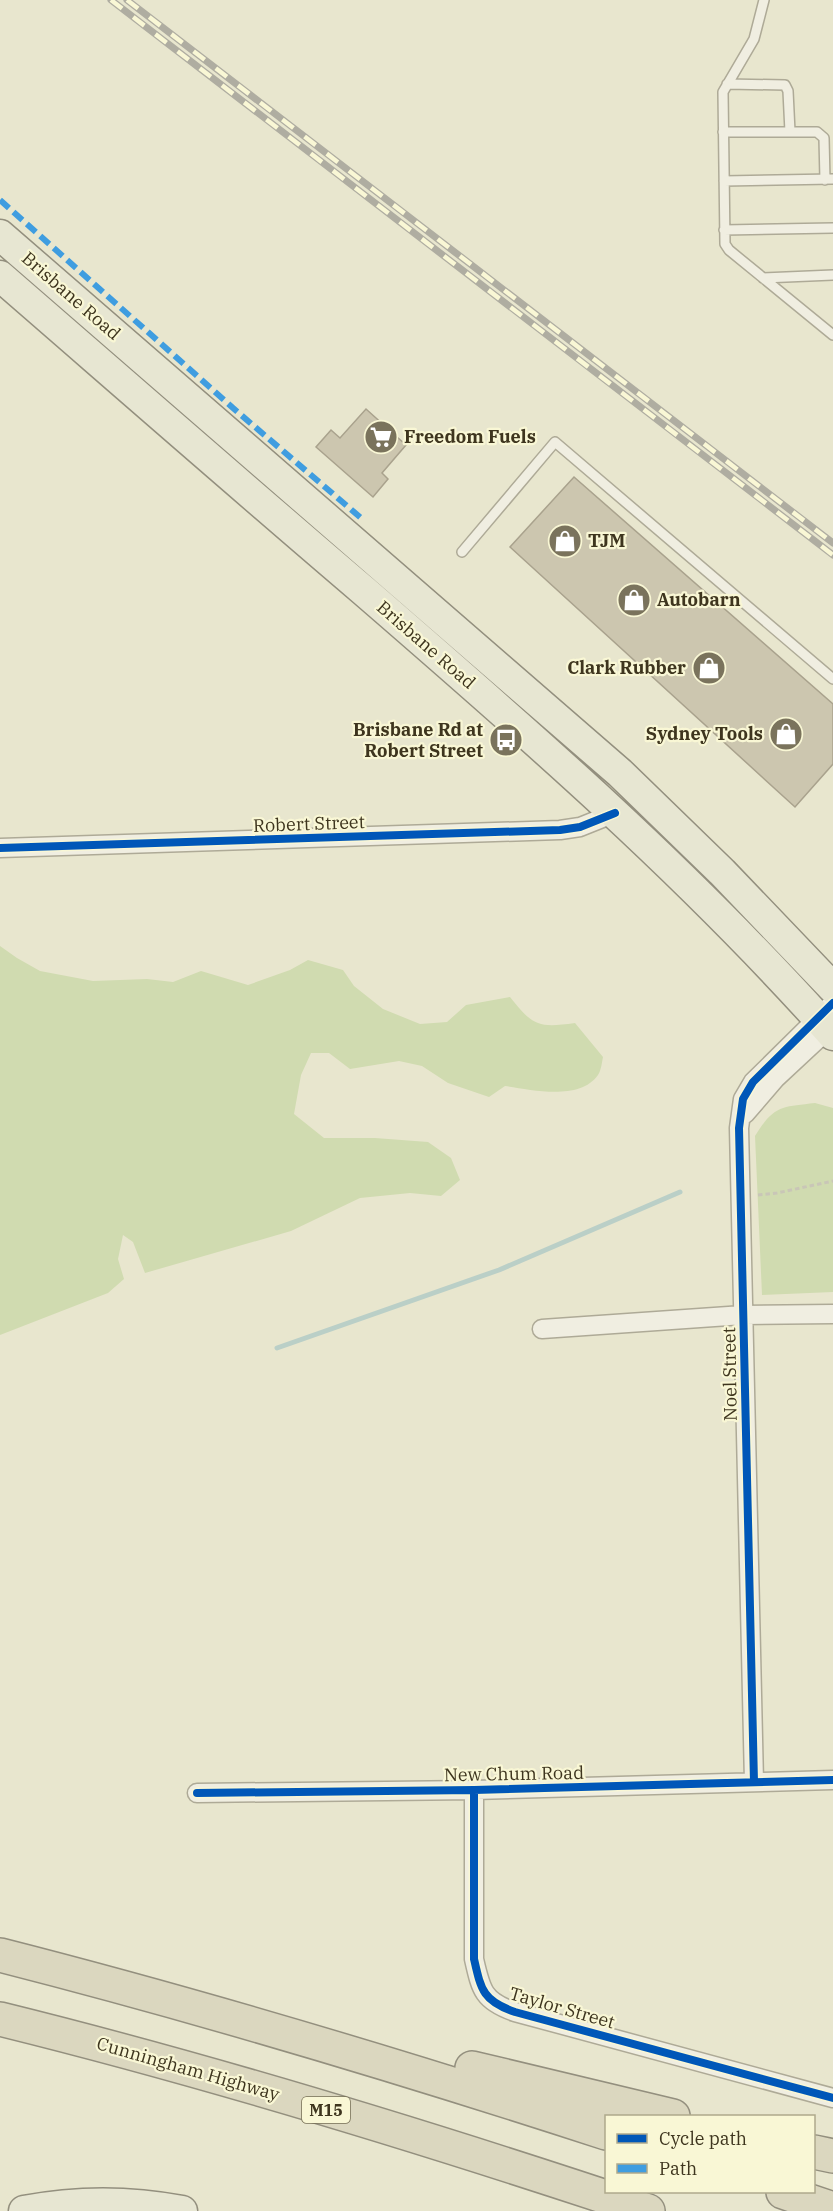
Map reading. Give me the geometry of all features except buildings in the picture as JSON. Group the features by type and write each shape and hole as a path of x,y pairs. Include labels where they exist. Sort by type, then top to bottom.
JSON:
{"highway":[{"path":"0,1955 106,1982 404,2067 605,2133"},
{"name":"Cunningham Highway","path":"0,2019 195,2070 546,2177 648,2211"},
{"path":"255,2024 469,2068 669,2115"},
{"path":"815,2152 833,2156"},
{"path":"786,2193 833,2209"}],"main road":[{"name":"Brisbane Road","path":"0,235 620,774 716,865 833,988"},
{"name":"Brisbane Road","path":"0,276 504,712 680,874 772,968 829,1022"},
{"path":"792,945 812,946 833,956"},
{"path":"24,2211 52,2206 104,2203 137,2204 182,2211"}],"street":[{"name":"Robert Street","path":"0,849 560,831 580,827 615,813"},
{"name":"Noel Street","path":"754,1782 738,1141 742,1118 754,1101 829,1022"},
{"path":"542,1329 743,1316 833,1314"},
{"name":"New Chum Road","path":"197,1793 474,1790 833,1780"},
{"name":"Taylor Street","path":"474,1790 474,1959 478,1979 487,1997 500,2007 515,2012 833,2098"}],"lane":[{"path":"764,0 754,39 723,92 725,244 729,250 833,335"},
{"path":"727,84 785,85 788,91 790,132"},
{"path":"723,132 817,132 824,138 829,179 724,181"},
{"path":"724,230 833,228"},
{"path":"763,278 833,275"},
{"path":"462,552 555,442 833,679"}],"path":[{"path":"741,1197 777,1193 833,1182"}],"green space":[{"path":"0,946 40,971 93,981 147,979 173,982 201,971 248,985 290,970 308,960 343,970 354,986 383,1009 420,1024 447,1022 466,1005 510,997 525,1014 537,1023 552,1025 575,1023 603,1057 602,1064 598,1075 590,1083 580,1088 555,1092 505,1086 489,1097 448,1083 422,1066 399,1061 350,1069 329,1053 311,1053 301,1075 294,1114 324,1138 375,1138 428,1142 451,1158 460,1180 441,1196 410,1193 360,1198 291,1231 145,1273 133,1242 123,1235 118,1259 124,1279 108,1293 0,1335"},
{"path":"815,1103 833,1108 833,1292 762,1295 755,1136 768,1118 780,1109"}],"waterway":[{"path":"277,1348 499,1270 680,1192"}],"railway":[{"path":"111,0 833,555"},
{"path":"127,0 833,543"}],"marked path":[{"path":"0,200 233,408 361,518"}],"cycle path":[{"path":"0,848 560,830 580,827 615,813"},
{"path":"754,1782 739,1128 743,1099 753,1082 833,1003"},
{"path":"197,1793 474,1790 833,1780"},
{"path":"474,1790 474,1959 479,1979 490,1999 515,2012 833,2098"}],"place":[{"name":"Freedom Fuels","path":"381,437"},
{"name":"TJM","path":"565,541"},
{"name":"Autobarn","path":"634,600"},
{"name":"Clark Rubber","path":"709,668"},
{"name":"Sydney Tools","path":"786,734"},
{"name":"Brisbane Rd at Robert Street","path":"506,740"}]}
